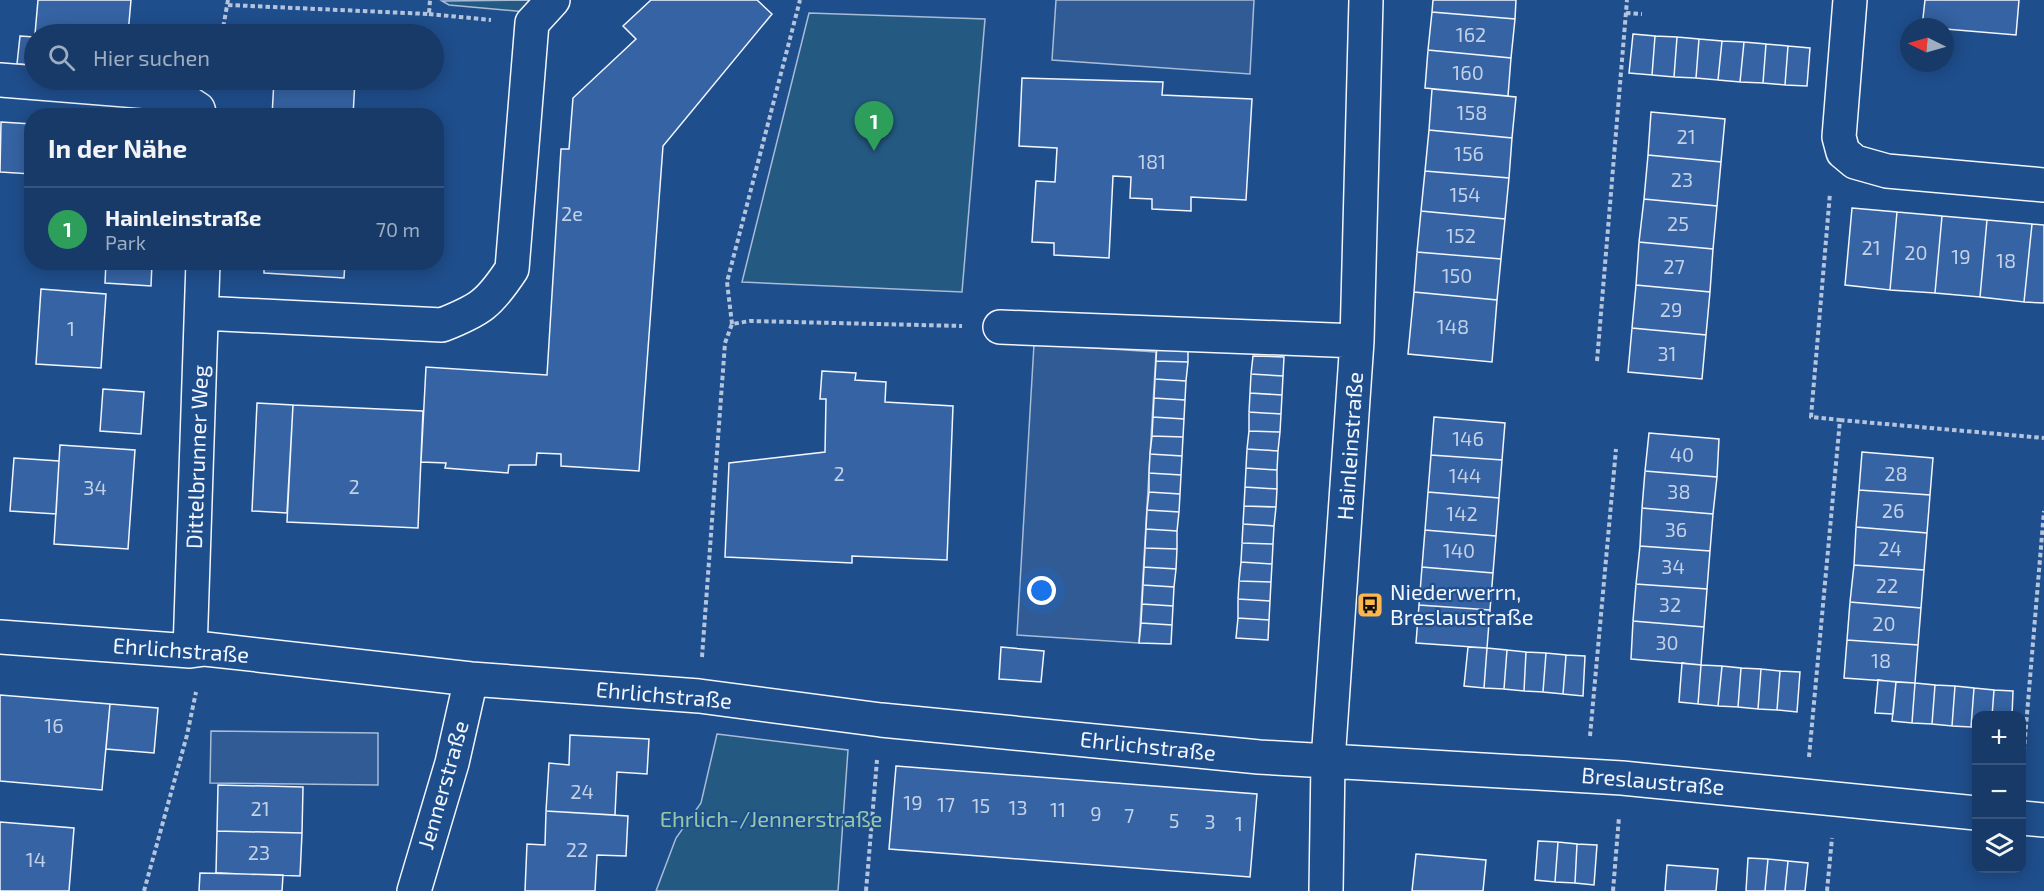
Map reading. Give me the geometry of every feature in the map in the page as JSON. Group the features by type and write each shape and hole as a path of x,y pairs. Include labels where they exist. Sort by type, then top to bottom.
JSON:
{"street":[{"name":"Hainleinstraße","path":"1326,891 1328,761 1357,341 1366,0"},
{"path":"1850,0 1839,137 1843,152 1855,162 1887,171 2044,185"},
{"path":"202,313 442,325 476,312 496,293 512,269 543,11"},
{"path":"0,80 24,82"},
{"path":"125,90 175,94 196,108"},
{"name":"Dittelbrunner Weg","path":"197,650 203,270"},
{"path":"1000,327 1357,341"},
{"name":"Ehrlichstraße","path":"0,637 197,650 471,679 699,696 881,720 1259,757 1328,761"},
{"name":"Jennerstraße","path":"414,891 452,763 471,679"},
{"name":"Breslaustraße","path":"1328,761 1587,775 1972,812"},
{"path":"2026,818 2044,820"}],"path":[{"path":"429,15 430,0"},
{"path":"699,696 725,343 732,324 727,282 800,0"},
{"path":"1597,361 1627,0"},
{"path":"224,24 228,2 429,15 543,11"},
{"path":"1626,13 1642,14"},
{"path":"1855,162 1832,173 1811,417 2044,438"},
{"path":"732,324 750,321 1000,327"},
{"path":"1827,891 1820,797 1840,420"},
{"path":"1587,775 1616,449"},
{"path":"2023,765 2044,511"},
{"path":"144,891 187,735 197,650"},
{"path":"866,891 881,720"},
{"path":"1613,891 1622,778"}],"green space":[{"path":"537,0 526,12 449,5 442,1"},
{"path":"809,13 985,19 962,292 742,282"},
{"name":"Ehrlich-/Jennerstraße","path":"717,734 848,750 838,891 656,891 676,838 701,803"}],"shaded area":[{"path":"1056,0 1254,0 1250,74 1052,60"},
{"path":"1034,344 1156,352 1139,643 1017,635"},
{"path":"211,731 378,733 378,785 210,783"}],"building":[{"path":"38,0 131,0 129,24 36,24"},
{"path":"651,0 757,0 772,14 663,146 639,471 561,466 561,454 537,453 536,465 509,465 508,473 445,468 446,463 421,462 426,367 547,375 561,149 569,149 573,98 636,39 623,26"},
{"path":"1433,0 1516,0 1515,19 1432,12"},
{"path":"1925,0 2019,0 2016,35 1954,30 1954,18 1923,18"},
{"path":"1432,12 1515,19 1511,58 1428,50"},
{"path":"1633,34 1655,36 1652,75 1629,73"},
{"path":"20,36 24,36 24,64 17,64"},
{"path":"1655,36 1677,37 1674,77 1652,75"},
{"path":"1677,37 1699,39 1696,78 1674,77"},
{"path":"1699,39 1722,41 1718,80 1696,78"},
{"path":"1722,41 1744,42 1740,82 1718,80"},
{"path":"1744,42 1766,44 1763,83 1740,82"},
{"path":"1766,44 1788,46 1785,85 1763,83"},
{"path":"1788,46 1810,48 1807,86 1785,85"},
{"path":"1428,50 1511,58 1508,96 1425,88"},
{"path":"1022,78 1163,82 1162,95 1252,99 1246,200 1191,197 1191,211 1152,209 1152,199 1130,198 1131,177 1113,176 1109,258 1054,255 1054,243 1032,242 1036,181 1055,182 1057,148 1019,146"},
{"path":"1432,89 1516,97 1512,138 1429,130"},
{"path":"273,90 354,90 353,108 272,108"},
{"path":"1651,112 1725,119 1721,162 1648,155"},
{"path":"1,122 24,123 24,174 0,172"},
{"path":"1429,130 1512,138 1509,178 1425,171"},
{"path":"1648,155 1721,162 1717,206 1644,199"},
{"path":"1425,171 1509,178 1505,219 1421,211"},
{"path":"1644,199 1717,206 1713,249 1639,242"},
{"path":"1852,208 1897,212 1890,290 1845,285"},
{"path":"1421,211 1505,219 1501,259 1417,252"},
{"path":"1897,212 1942,216 1935,293 1890,290"},
{"path":"1942,216 1987,220 1980,297 1935,293"},
{"path":"1987,220 2032,224 2024,302 1980,297"},
{"path":"2032,224 2044,225 2044,303 2024,302"},
{"path":"1639,242 1713,249 1710,292 1636,285"},
{"path":"1417,252 1501,259 1497,300 1414,292"},
{"path":"106,270 152,270 151,286 105,283"},
{"path":"264,270 344,270 344,278 264,273"},
{"path":"1636,285 1710,292 1706,335 1632,328"},
{"path":"41,289 106,294 101,368 36,364"},
{"path":"1414,292 1497,300 1492,362 1408,354"},
{"path":"1632,328 1706,335 1702,379 1628,372"},
{"path":"1157,342 1188,344 1188,362 1156,361"},
{"path":"1253,356 1284,357 1283,376 1251,374"},
{"path":"1156,361 1188,362 1186,381 1155,379"},
{"path":"822,371 856,373 855,380 886,382 885,402 953,406 947,560 852,556 852,563 725,557 729,463 825,452 826,399 820,399"},
{"path":"1251,374 1283,376 1282,395 1250,393"},
{"path":"1155,379 1186,381 1185,400 1154,398"},
{"path":"103,389 144,392 141,434 100,431"},
{"path":"1250,393 1282,395 1281,414 1249,412"},
{"path":"1154,398 1185,400 1184,419 1153,417"},
{"path":"257,403 293,405 287,513 252,511"},
{"path":"293,405 423,411 418,528 287,522"},
{"path":"1249,412 1281,414 1280,432 1249,431"},
{"path":"1153,417 1184,419 1183,437 1152,436"},
{"path":"1434,417 1505,423 1502,460 1431,455"},
{"path":"1249,431 1280,432 1278,451 1247,449"},
{"path":"1649,433 1719,439 1717,477 1645,471"},
{"path":"1152,436 1183,437 1182,456 1150,454"},
{"path":"60,445 135,450 128,549 54,544"},
{"path":"1247,449 1278,451 1277,470 1246,468"},
{"path":"1862,452 1933,458 1930,495 1859,490"},
{"path":"1150,454 1182,456 1181,475 1149,473"},
{"path":"1431,455 1502,460 1499,498 1428,492"},
{"path":"14,458 59,461 56,514 10,511"},
{"path":"1246,468 1277,470 1277,489 1245,487"},
{"path":"1645,471 1717,477 1713,514 1642,508"},
{"path":"1149,473 1181,475 1180,494 1149,492"},
{"path":"1245,487 1277,489 1276,507 1244,506"},
{"path":"1859,490 1930,495 1927,533 1856,527"},
{"path":"1149,492 1180,494 1179,512 1147,510"},
{"path":"1428,492 1499,498 1496,536 1425,530"},
{"path":"1244,506 1276,507 1274,526 1243,524"},
{"path":"1642,508 1713,514 1710,551 1640,546"},
{"path":"1147,510 1179,512 1177,531 1146,529"},
{"path":"1243,524 1274,526 1273,544 1242,543"},
{"path":"1856,527 1927,533 1924,570 1854,565"},
{"path":"1146,529 1177,531 1177,549 1145,548"},
{"path":"1425,530 1496,536 1493,573 1422,567"},
{"path":"1242,543 1273,544 1272,564 1241,562"},
{"path":"1640,546 1710,551 1707,589 1636,584"},
{"path":"1145,548 1177,549 1176,569 1144,567"},
{"path":"1241,562 1272,564 1271,582 1239,581"},
{"path":"1854,565 1924,570 1921,608 1850,602"},
{"path":"1144,567 1176,569 1174,587 1143,585"},
{"path":"1422,567 1493,573 1490,610 1419,605"},
{"path":"1239,581 1271,582 1270,601 1238,599"},
{"path":"1636,584 1707,589 1704,627 1633,621"},
{"path":"1143,585 1174,587 1173,606 1142,604"},
{"path":"1238,599 1270,601 1269,620 1238,618"},
{"path":"1850,602 1921,608 1918,645 1847,640"},
{"path":"1142,604 1173,606 1172,625 1141,623"},
{"path":"1419,605 1490,610 1487,648 1416,643"},
{"path":"1238,618 1269,620 1268,640 1236,638"},
{"path":"1633,621 1704,627 1701,665 1631,659"},
{"path":"1141,623 1172,625 1171,644 1139,643"},
{"path":"1847,640 1918,645 1915,683 1844,678"},
{"path":"1001,647 1044,651 1041,682 999,679"},
{"path":"1468,647 1487,648 1484,688 1464,686"},
{"path":"1487,648 1507,650 1504,689 1484,688"},
{"path":"1507,650 1526,652 1524,691 1504,689"},
{"path":"1526,652 1546,653 1543,692 1524,691"},
{"path":"1546,653 1566,655 1563,694 1543,692"},
{"path":"1566,655 1585,656 1583,696 1563,694"},
{"path":"1682,663 1701,665 1698,704 1679,702"},
{"path":"1701,665 1722,666 1718,706 1698,704"},
{"path":"1722,666 1741,668 1738,707 1718,706"},
{"path":"1741,668 1761,669 1758,709 1738,707"},
{"path":"1761,669 1780,671 1777,710 1758,709"},
{"path":"1780,671 1800,672 1797,712 1777,710"},
{"path":"1878,680 1896,682 1893,714 1875,713"},
{"path":"1896,682 1915,683 1912,723 1892,721"},
{"path":"1915,683 1935,685 1932,724 1912,723"},
{"path":"1935,685 1955,686 1952,726 1932,724"},
{"path":"1955,686 1974,688 1971,727 1952,726"},
{"path":"1974,688 1994,690 1992,711 1972,711"},
{"path":"1994,690 2013,691 2012,711 1992,711"},
{"path":"0,695 110,704 102,790 0,781"},
{"path":"110,704 158,708 154,753 106,749"},
{"path":"570,735 649,739 647,774 617,772 615,815 546,811 549,763 569,765"},
{"path":"896,766 1257,794 1250,877 889,849"},
{"path":"218,785 303,787 302,833 217,831"},
{"path":"546,811 628,816 626,856 597,855 595,891 525,891 527,844 545,845"},
{"path":"0,822 74,828 69,891 0,891"},
{"path":"217,831 302,833 300,876 216,873"},
{"path":"1538,841 1558,842 1555,882 1535,880"},
{"path":"1558,842 1577,844 1575,883 1555,882"},
{"path":"1577,844 1597,845 1594,885 1575,883"},
{"path":"1416,854 1486,860 1483,891 1412,891"},
{"path":"1748,858 1768,859 1765,891 1746,891"},
{"path":"1768,859 1788,861 1785,891 1765,891"},
{"path":"1788,861 1808,863 1805,891 1785,891"},
{"path":"1667,865 1718,869 1716,891 1665,891"},
{"path":"200,873 283,875 282,891 199,891"}],"place":[{"name":"Hainleinstraße","path":"874,151"},
{"name":"Niederwerrn, Breslaustraße","path":"1370,605"}]}
